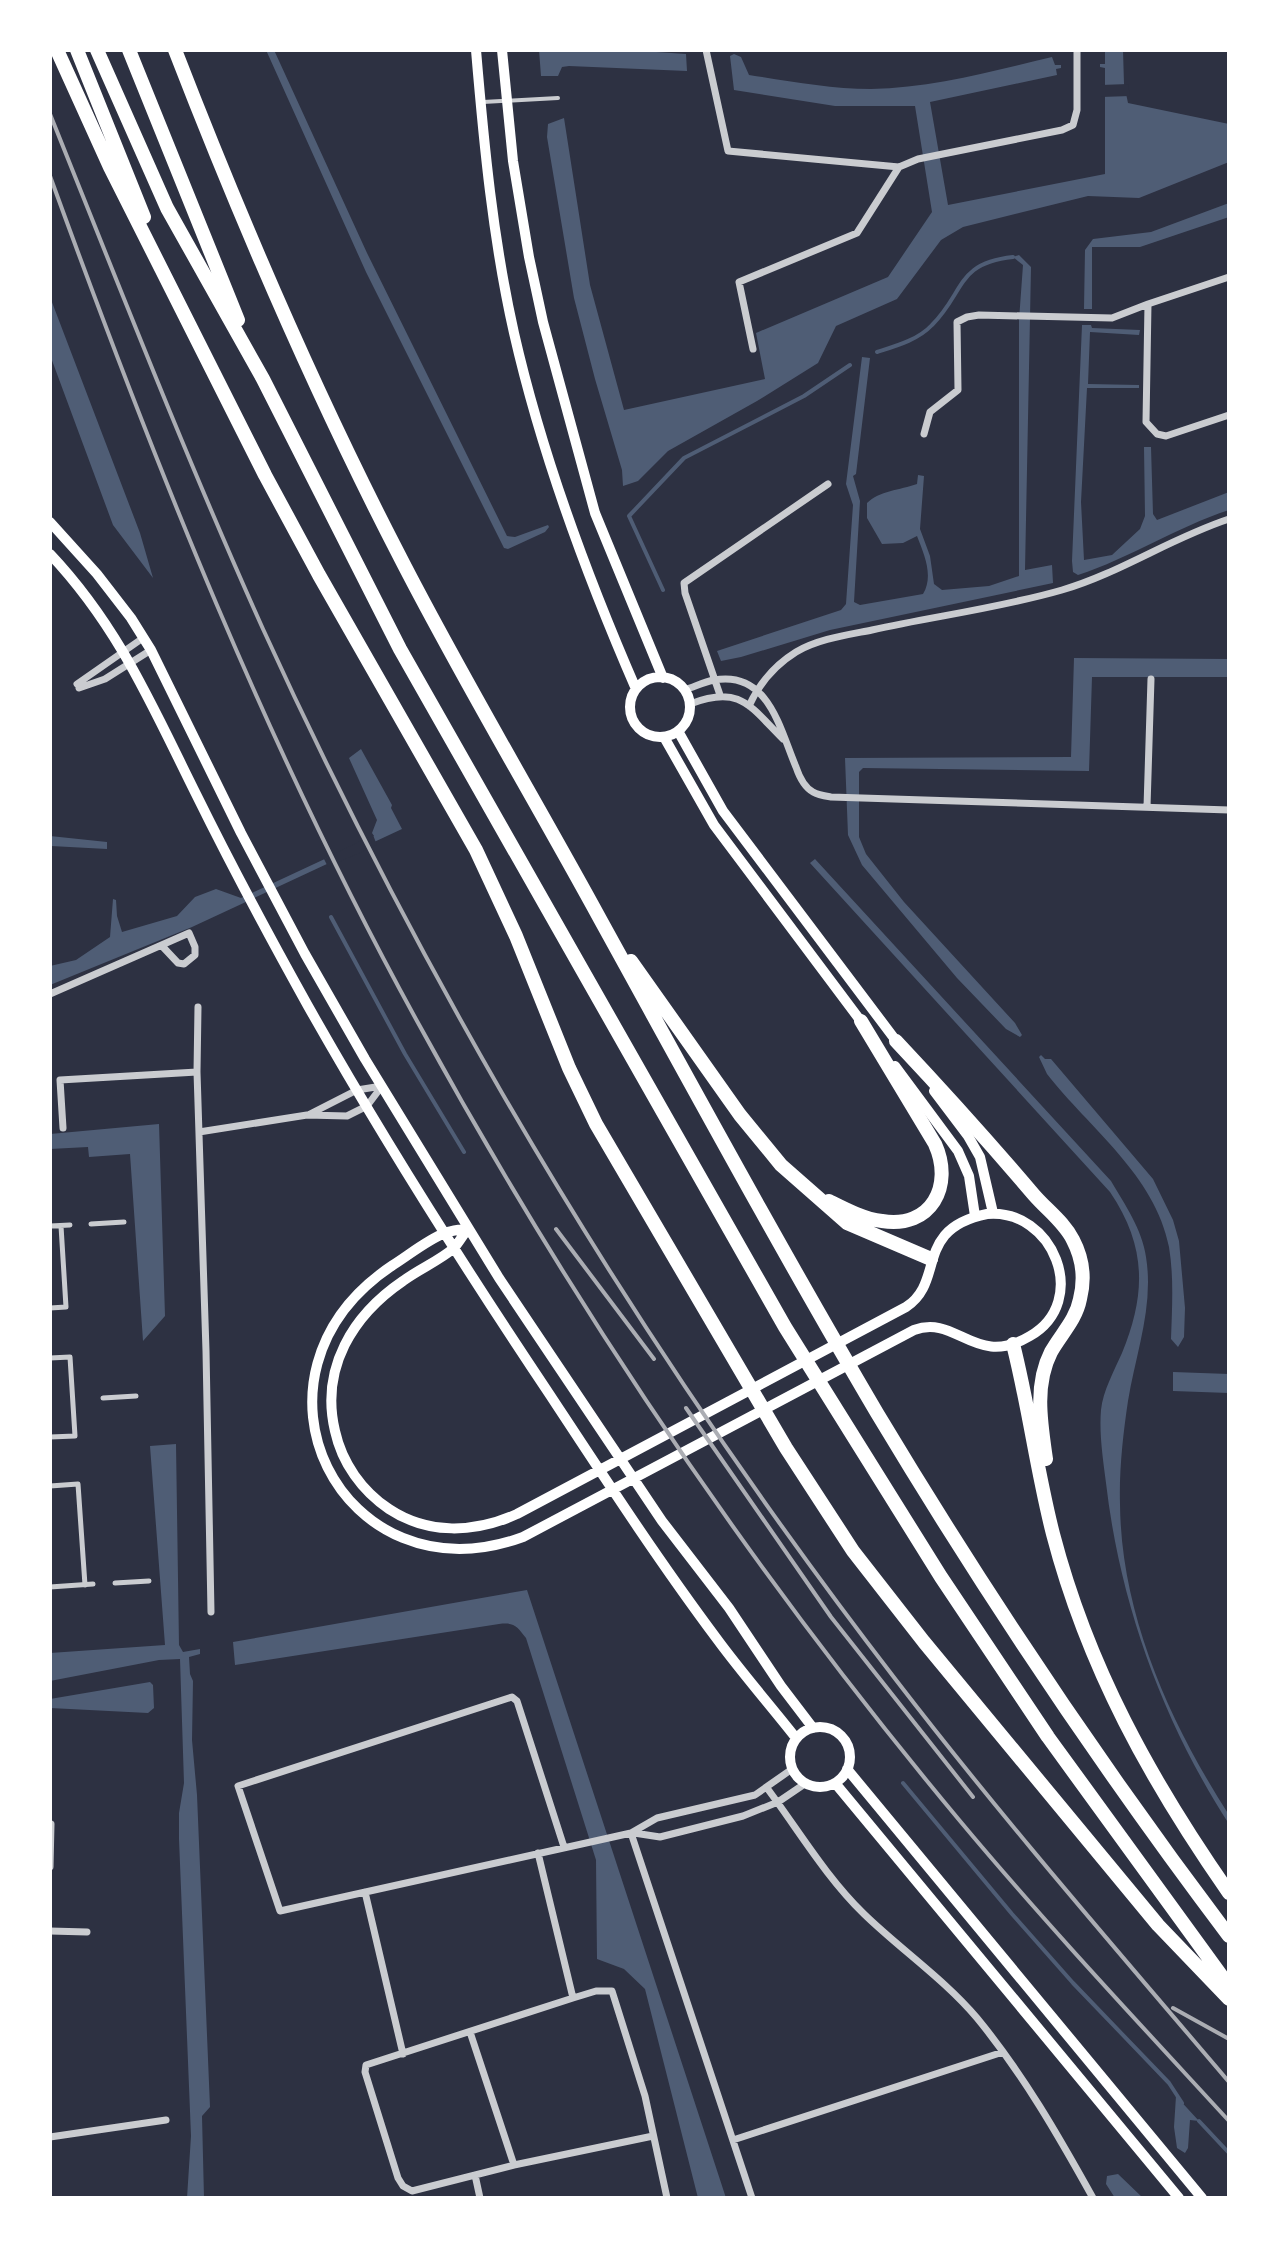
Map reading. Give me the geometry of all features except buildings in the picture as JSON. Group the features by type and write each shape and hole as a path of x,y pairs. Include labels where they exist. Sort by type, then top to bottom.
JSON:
{"highway":[{"path":"57,50 110,167 296,535 463,827 512,925 583,1098 614,1157 751,1390 853,1551 916,1632 1158,1925 1229,1999"},
{"path":"77,50 183,311"},
{"path":"97,50 167,208 263,379 371,595 738,1246 877,1477 1048,1737 1229,1986"},
{"path":"129,50 263,379"},
{"path":"175,50 241,216 327,409 412,580 677,1062 908,1464 1055,1692 1229,1936"},
{"path":"600,919 740,1115 790,1173 847,1223 931,1259"},
{"path":"790,1173 832,1202 880,1221 899,1222 917,1217 933,1204 939,1192 943,1172 938,1149 861,1021"},
{"path":"896,1041 1065,1228 1079,1254 1083,1279 1080,1300 1072,1321 1049,1357 1041,1384 1040,1409 1047,1468 1044,1496"},
{"path":"1013,1344 1044,1496 1071,1594 1111,1695 1154,1781 1229,1893"}],"main road":[{"path":"476,50 501,265 514,333 566,514 636,689"},
{"path":"502,50 506,102 529,257 565,408 595,513 663,678"},
{"path":"50,522 97,574 151,650 277,903 468,1228 605,1439 813,1728"},
{"path":"50,554 97,608 131,663 247,894 357,1090 454,1248 580,1440 719,1641 796,1738"},
{"path":"663,678 675,682 684,690 690,704 687,719 678,731 664,737 649,735 634,722 630,703 636,689 648,680 663,678"},
{"path":"678,731 723,811 976,1149 984,1168 993,1213"},
{"path":"664,737 714,825 958,1151 969,1176 975,1216"},
{"path":"993,1213 1014,1217 1035,1227 1049,1243 1060,1270 1060,1295 1052,1314 1035,1333 1013,1344 997,1347 978,1345 937,1326 919,1328 538,1530 506,1543 470,1550 439,1548 400,1537 373,1521 349,1499 328,1470 315,1433 312,1401 315,1370 326,1336 343,1310 365,1287 445,1233 468,1228 454,1248 384,1295 367,1311 349,1334 337,1363 331,1393 333,1423 343,1455 360,1483 386,1507 421,1524 441,1528 475,1528 501,1521 914,1302 926,1282 938,1245 949,1231 975,1216 993,1213"},
{"path":"813,1728 830,1729 843,1738 849,1753 847,1769 835,1783 821,1787 806,1783 792,1769 790,1753 796,1738 813,1728"},
{"path":"847,1769 1202,2198"},
{"path":"835,1783 1179,2198"}],"street":[{"path":"706,50 728,151 899,167 918,159 1062,130 1073,125 1077,110 1077,50"},
{"path":"753,349 739,282 857,233 899,167"},
{"path":"924,434 930,412 958,390 957,322 979,315 1112,318 1229,277"},
{"path":"1148,304 1146,422 1149,429 1166,436 1229,415"},
{"path":"720,695 684,583 828,484"},
{"path":"749,706 756,690 783,662 809,646 861,632 1062,590 1113,572 1198,530 1229,519"},
{"path":"143,638 78,686 105,679 151,650"},
{"path":"684,690 716,679 741,682 756,690 769,702 780,721 805,785 814,793 831,797 1229,810"},
{"path":"1147,807 1151,679"},
{"path":"690,704 720,695 732,697 749,706 785,740"},
{"path":"50,994 189,933 195,955 184,964 178,963 162,946"},
{"path":"198,1007 211,1612"},
{"path":"63,1128 60,1080 197,1072"},
{"path":"307,1115 357,1090 382,1086"},
{"path":"199,1132 307,1115 347,1116 367,1106 382,1086"},
{"path":"91,1224 124,1222"},
{"path":"50,1226 70,1225"},
{"path":"50,1308 66,1307 61,1226"},
{"path":"50,1358 70,1357 75,1436 50,1437"},
{"path":"103,1398 136,1396"},
{"path":"50,1486 78,1484 85,1585"},
{"path":"115,1583 149,1581"},
{"path":"50,1587 93,1584"},
{"path":"564,1847 517,1701 512,1697 238,1786 280,1911 620,1835 631,1833 660,1837 743,1816 778,1802 806,1783"},
{"path":"631,1833 657,1818 738,1800 767,1788 792,1769"},
{"path":"767,1788 840,1889 974,2015 1041,2105 1093,2198"},
{"path":"50,1867 51,1824"},
{"path":"631,1833 752,2198"},
{"path":"538,1853 573,1998"},
{"path":"365,1892 403,2054"},
{"path":"50,1931 87,1932"},
{"path":"653,2136 514,2165 412,2191 403,2186 398,2178 365,2072 366,2065 596,1991 612,1991 645,2096 667,2198"},
{"path":"470,2032 514,2165"},
{"path":"733,2140 1003,2052"},
{"path":"50,2137 166,2120"},
{"path":"475,2175 480,2198"}],"lane":[{"path":"481,102 558,98"}],"water":[{"path":"266,50 274,50 367,253 507,536 515,537 548,525 545,532 504,548 366,272"},
{"path":"539,50 686,54 687,71 569,66 562,67 558,76 541,76"},
{"path":"1105,50 1123,50 1128,103 1229,124 1229,162 1139,198 1088,196 963,227 941,240 897,299 836,326 818,363 668,451 638,481 623,486 622,470 574,298 547,137 548,124 564,118 590,285 624,410 765,379 756,333 888,277 932,212 915,106 835,106 734,90 730,56 741,57 749,75 871,89 940,82 1052,57 1055,65 1061,65 1056,69 1057,75 930,102 948,205 1105,174 1105,68 1100,64 1105,64"},
{"path":"1229,203 1229,217 1140,247 1092,247 1092,309 1084,309 1085,250 1093,239 1151,232"},
{"path":"1019,255 1031,267 1025,570 1052,565 1053,583 830,630 721,661 717,651 841,610 846,604 853,505 846,484 862,357 870,358 856,474 853,476 860,501 854,602 860,605 923,594 928,572 917,536 903,543 882,544 867,518 867,503 884,493 917,484 918,475 924,476 920,529 930,556 934,584 942,590 989,586 1019,576 1019,320 1023,265 1013,257"},
{"path":"50,297 140,533 153,578 113,525 50,355"},
{"path":"1082,325 1140,330 1139,335 1090,332 1088,384 1139,385 1139,388 1087,388 1081,502 1084,560 1112,555 1140,529 1145,516 1144,447 1151,447 1153,514 1157,520 1229,492 1229,510 1078,575 1073,572 1072,561"},
{"path":"1074,658 1229,659 1229,677 1092,677 1089,771 863,768 859,772 859,837 866,854 904,902 1015,1023 1022,1035 1020,1037 1006,1029 957,978 862,865 848,835 845,758 1071,757"},
{"path":"361,749 402,829 192,927 50,985 50,966 76,960 110,937 113,899 116,900 122,932 177,916 195,897 216,889 241,898 374,836 372,833 377,820 349,758"},
{"path":"50,836 107,842 107,849 51,846"},
{"path":"815,859 1111,1181 1137,1227 1146,1257 1148,1293 1128,1401 1121,1466 1123,1545 1129,1586 1153,1667 1187,1743 1229,1815 1229,1824 1184,1745 1148,1661 1122,1573 1113,1528 1102,1446 1101,1410 1106,1388 1130,1331 1139,1291 1139,1271 1131,1232 1110,1192 810,863"},
{"path":"1039,1057 1051,1059 1153,1179 1173,1220 1179,1241 1185,1308 1184,1337 1178,1347 1171,1339 1172,1270 1169,1247 1150,1197 1118,1154 1047,1074"},
{"path":"159,1124 165,1316 143,1341 130,1154 89,1157 88,1147 50,1149 50,1134"},
{"path":"1173,1372 1229,1374 1229,1393 1173,1391"},
{"path":"176,1444 179,1645 183,1652 200,1649 200,1654 189,1657 193,1681 192,1740 210,2107 202,2116 204,2198 187,2198 191,2136 179,1839 184,1783 180,1659 159,1660 50,1681 50,1653 165,1645 150,1446"},
{"path":"527,1590 726,2198 698,2198 645,1989 624,1969 597,1959 596,1860 526,1638 520,1630 512,1624 499,1624 235,1665 233,1642"},
{"path":"150,1682 153,1685 154,1708 148,1713 50,1708 50,1699"},
{"path":"1176,2096 1199,2121 1190,2120 1185,2153 1177,2148 1174,2127"},
{"path":"1118,2174 1143,2198 1115,2198 1106,2184 1107,2176"}],"pier":[{"path":"1128,84 1130,96 1101,97 1101,85"},
{"path":"373,835 377,845 328,867 324,859"}],"waterway":[{"path":"877,352 906,342 926,330 943,313 971,272 995,260 1013,257"},
{"path":"663,590 629,516 684,458 804,396 850,365"},
{"path":"331,917 405,1054 464,1152"},
{"path":"903,1783 1012,1914 1169,2083 1182,2103"},
{"path":"1199,2121 1229,2153"}],"railway":[{"path":"50,114 180,437 290,688 407,921 547,1169 689,1393 790,1538 896,1680 1060,1883 1229,2082"},
{"path":"50,176 173,499 263,711 363,919 417,1021 538,1230 602,1333 738,1534 884,1727 1026,1897 1229,2121"},
{"path":"556,1229 654,1359"},
{"path":"686,1408 831,1617 973,1797"},
{"path":"1173,2008 1229,2039"}]}
